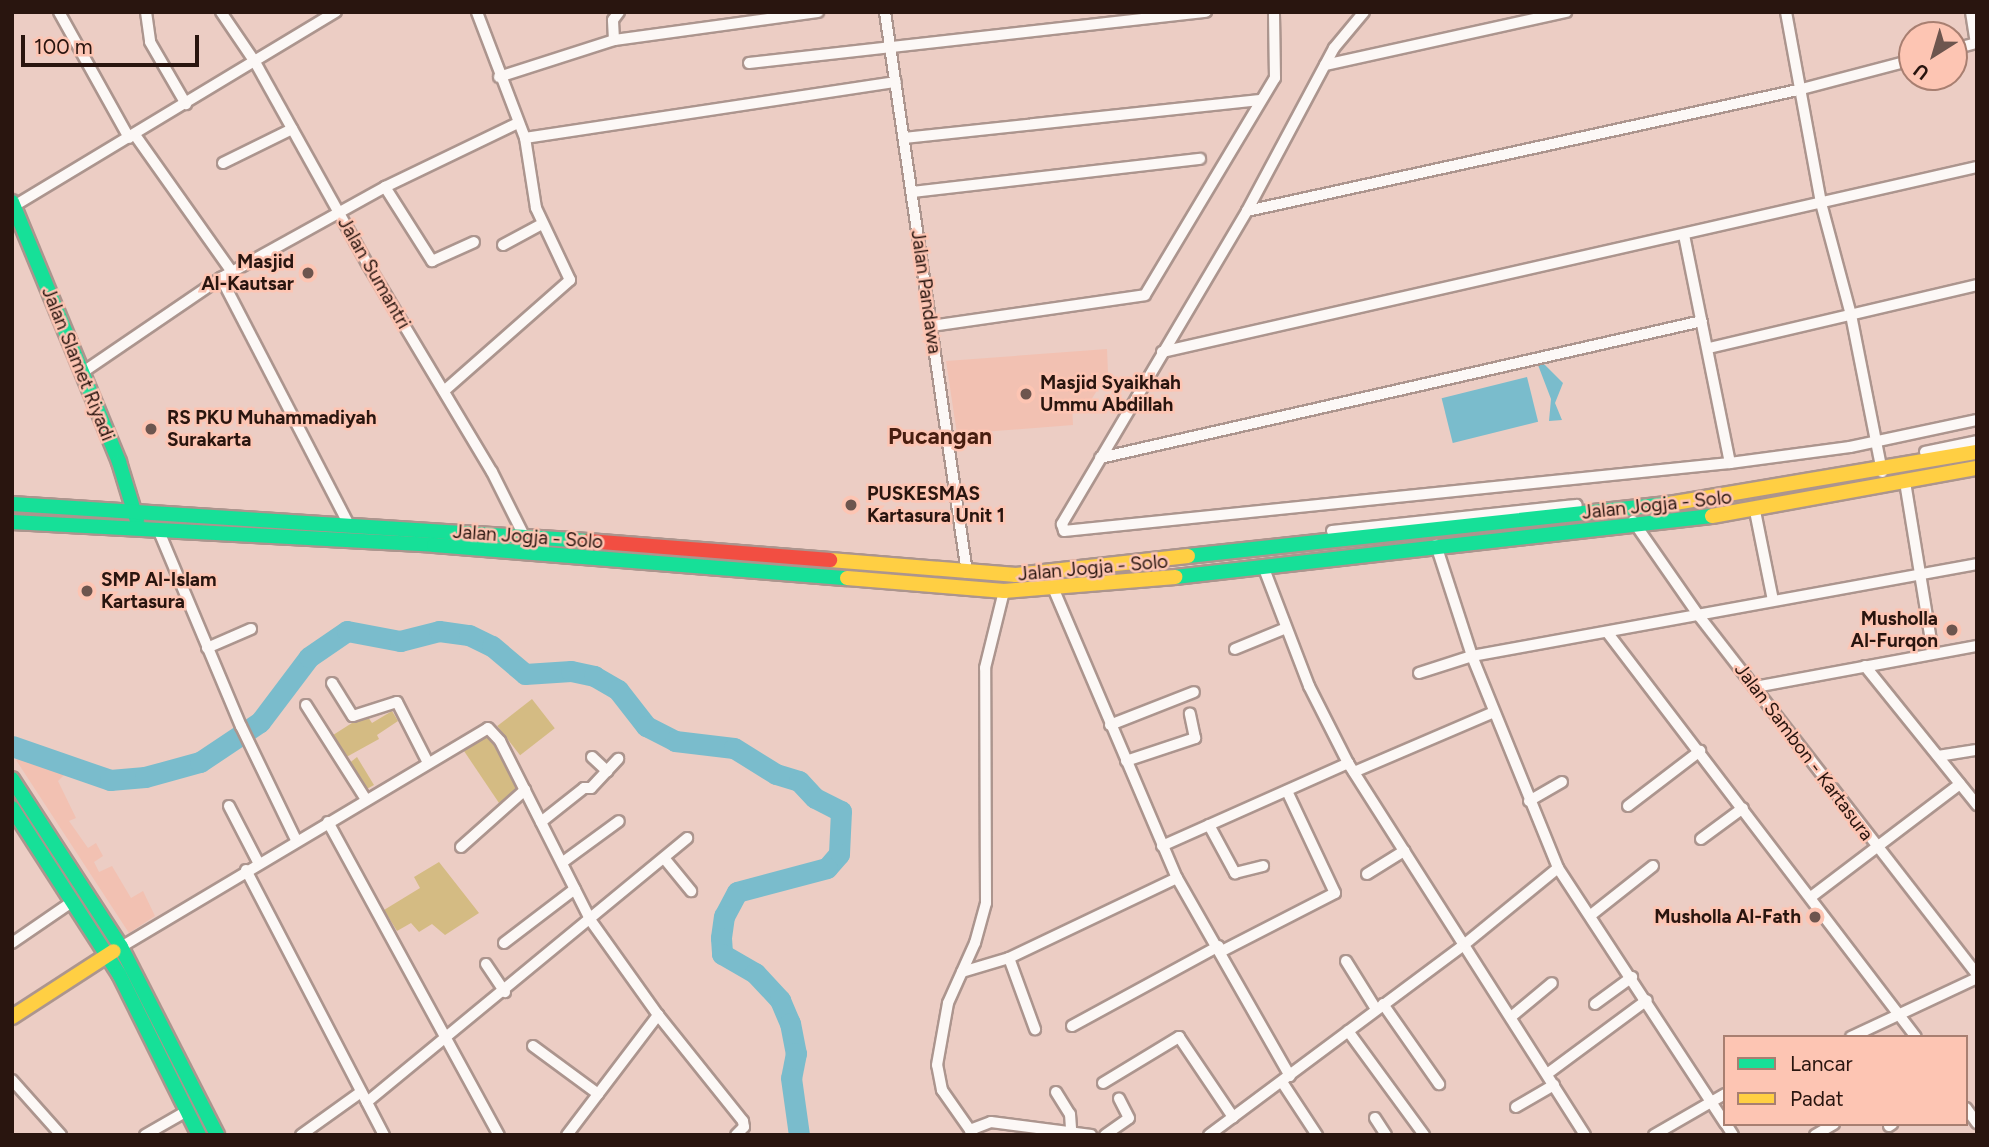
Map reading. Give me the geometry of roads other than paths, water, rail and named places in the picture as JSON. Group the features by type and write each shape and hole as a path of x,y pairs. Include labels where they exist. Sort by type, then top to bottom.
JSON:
{"main road":[{"name":"Jalan Slamet Riyadi","path":"13,204 83,372 135,512 138,527"},
{"name":"Jalan Jogja - Solo","path":"12,504 524,536 967,573 1059,573 1431,528 1759,493 1925,457 1977,452"},
{"name":"Jalan Jogja - Solo","path":"12,522 220,532 761,570 1004,591 1054,590 1755,511 1977,468"},
{"path":"761,570 762,554"},
{"path":"12,779 121,947 217,1135"},
{"path":"12,808 108,956 199,1135"},
{"path":"12,1017 121,947"}],"street":[{"path":"59,12 132,136 232,272"},
{"path":"146,12 150,42 186,104"},
{"name":"Jalan Sumantri","path":"221,12 255,62 524,536"},
{"path":"13,204 186,104 335,12"},
{"path":"444,391 569,282 542,224 530,187 525,138 499,77 477,12"},
{"path":"614,40 613,20 618,12"},
{"path":"499,77 614,40 818,12"},
{"name":"Jalan Pandawa","path":"884,12 913,192 967,573"},
{"path":"749,63 1206,12"},
{"path":"931,326 1144,296 1277,68 1273,12"},
{"path":"1364,12 1325,65 1247,211 1062,524 1064,531 1775,460 1977,420"},
{"path":"1325,65 1566,12"},
{"path":"1971,12 1977,43"},
{"path":"1787,14 1798,90 1821,203 1851,316 1884,486"},
{"path":"1247,211 1798,90 1898,64"},
{"path":"525,138 896,82"},
{"path":"904,138 1260,100"},
{"path":"83,372 221,278 339,211 518,123"},
{"path":"223,163 292,129"},
{"path":"913,192 1200,159"},
{"path":"1162,352 1977,167"},
{"path":"385,187 432,261 474,242"},
{"path":"503,245 542,224"},
{"path":"1684,235 1709,348 1730,463"},
{"path":"221,278 349,525"},
{"path":"1709,348 1977,285"},
{"path":"1100,458 1702,321"},
{"path":"1925,457 1977,441"},
{"path":"1059,573 1080,562 1101,559 1699,493 1881,466"},
{"path":"1905,482 1933,653"},
{"path":"1631,508 1634,526"},
{"path":"1755,511 1773,600"},
{"path":"154,513 157,528 207,648 296,840"},
{"name":"Jalan Sambon - Kartasura","path":"1634,526 1699,616 1977,977"},
{"path":"1431,528 1472,656 1558,869 1632,976 1723,1121"},
{"path":"1419,673 1472,656 1977,564"},
{"path":"1263,566 1316,703 1351,767 1585,1135"},
{"path":"1054,590 1177,878 1220,948 1317,1135"},
{"path":"1004,591 985,668 986,903 948,1003 937,1065 942,1090 972,1132 991,1122 1070,1129 1091,1135"},
{"path":"1235,649 1286,628"},
{"path":"207,648 251,629"},
{"path":"1607,632 1915,1035"},
{"path":"1755,687 1977,646"},
{"path":"1865,666 1977,805"},
{"path":"332,682 353,716 397,702 427,761"},
{"path":"1110,725 1194,692"},
{"path":"306,705 365,798"},
{"path":"1162,846 1287,791 1494,712"},
{"path":"1126,761 1195,738 1190,714"},
{"path":"121,947 481,729 489,729 525,790 591,921 658,1014 743,1121 744,1128 736,1135"},
{"path":"1938,757 1977,750"},
{"path":"1628,806 1700,751"},
{"path":"592,757 607,771"},
{"path":"541,822 607,771 618,759"},
{"path":"1530,802 1562,782"},
{"path":"1811,897 1960,784"},
{"path":"461,847 525,790"},
{"path":"1072,1026 1220,948 1335,893 1287,791"},
{"path":"229,806 258,862"},
{"path":"1701,839 1743,808"},
{"path":"563,862 619,821"},
{"path":"328,822 499,1135"},
{"path":"1209,825 1236,873 1263,866"},
{"path":"367,1102 505,992 687,838"},
{"path":"1367,874 1404,851"},
{"path":"664,858 691,891"},
{"path":"1591,915 1653,866"},
{"path":"1209,1135 1465,944 1558,869"},
{"path":"246,870 384,1135"},
{"path":"962,972 1009,958 1177,878"},
{"path":"504,943 575,890"},
{"path":"12,943 73,901"},
{"path":"1009,958 1035,1029"},
{"path":"1346,961 1440,1084"},
{"path":"486,964 505,992"},
{"path":"1595,1004 1632,976"},
{"path":"1855,1035 1977,977"},
{"path":"1511,1017 1552,984"},
{"path":"1547,1074 1647,1000"},
{"path":"567,1135 658,1014"},
{"path":"1348,1031 1424,1135"},
{"path":"1103,1083 1180,1037 1233,1117"},
{"path":"533,1046 598,1094"},
{"path":"12,1080 61,1135"},
{"path":"1516,1107 1553,1085"},
{"path":"301,1135 362,1092"},
{"path":"1056,1092 1070,1114 1070,1129"},
{"path":"1654,1135 1708,1101 1723,1095"},
{"path":"1105,1135 1129,1118 1119,1098"},
{"path":"145,1135 187,1111"},
{"path":"1375,1118 1386,1135"},
{"path":"991,1122 1002,1135"},
{"path":"1815,1135 1831,1126"}],"water":[{"path":"1544,364 1563,383 1555,403 1562,420 1549,421 1551,399 1538,365"},
{"path":"1527,377 1538,422 1453,443 1442,398"}],"waterway":[{"path":"12,746 110,780 145,777 200,762 260,722 309,657 347,631 400,641 439,631 469,635 492,646 525,674 571,671 594,676 618,690 646,726 675,741 734,748 776,774 799,781 815,798 841,811 839,854 827,868 737,892 724,916 721,938 722,954 755,973 780,1000 790,1023 796,1053 791,1078 799,1135"}],"place":[{"name":"Masjid Al-Kautsar","path":"308,273"},
{"name":"Masjid Syaikhah Ummu Abdillah","path":"1026,394"},
{"name":"RS PKU Muhammadiyah Surakarta","path":"151,429"},
{"name":"PUSKESMAS Kartasura Unit 1","path":"851,505"},
{"name":"SMP Al-Islam Kartasura","path":"87,591"},
{"name":"Musholla Al-Furqon","path":"1952,630"},
{"name":"Musholla Al-Fath","path":"1815,917"}],"district":[{"name":"Pucangan","path":"940,436"}]}
